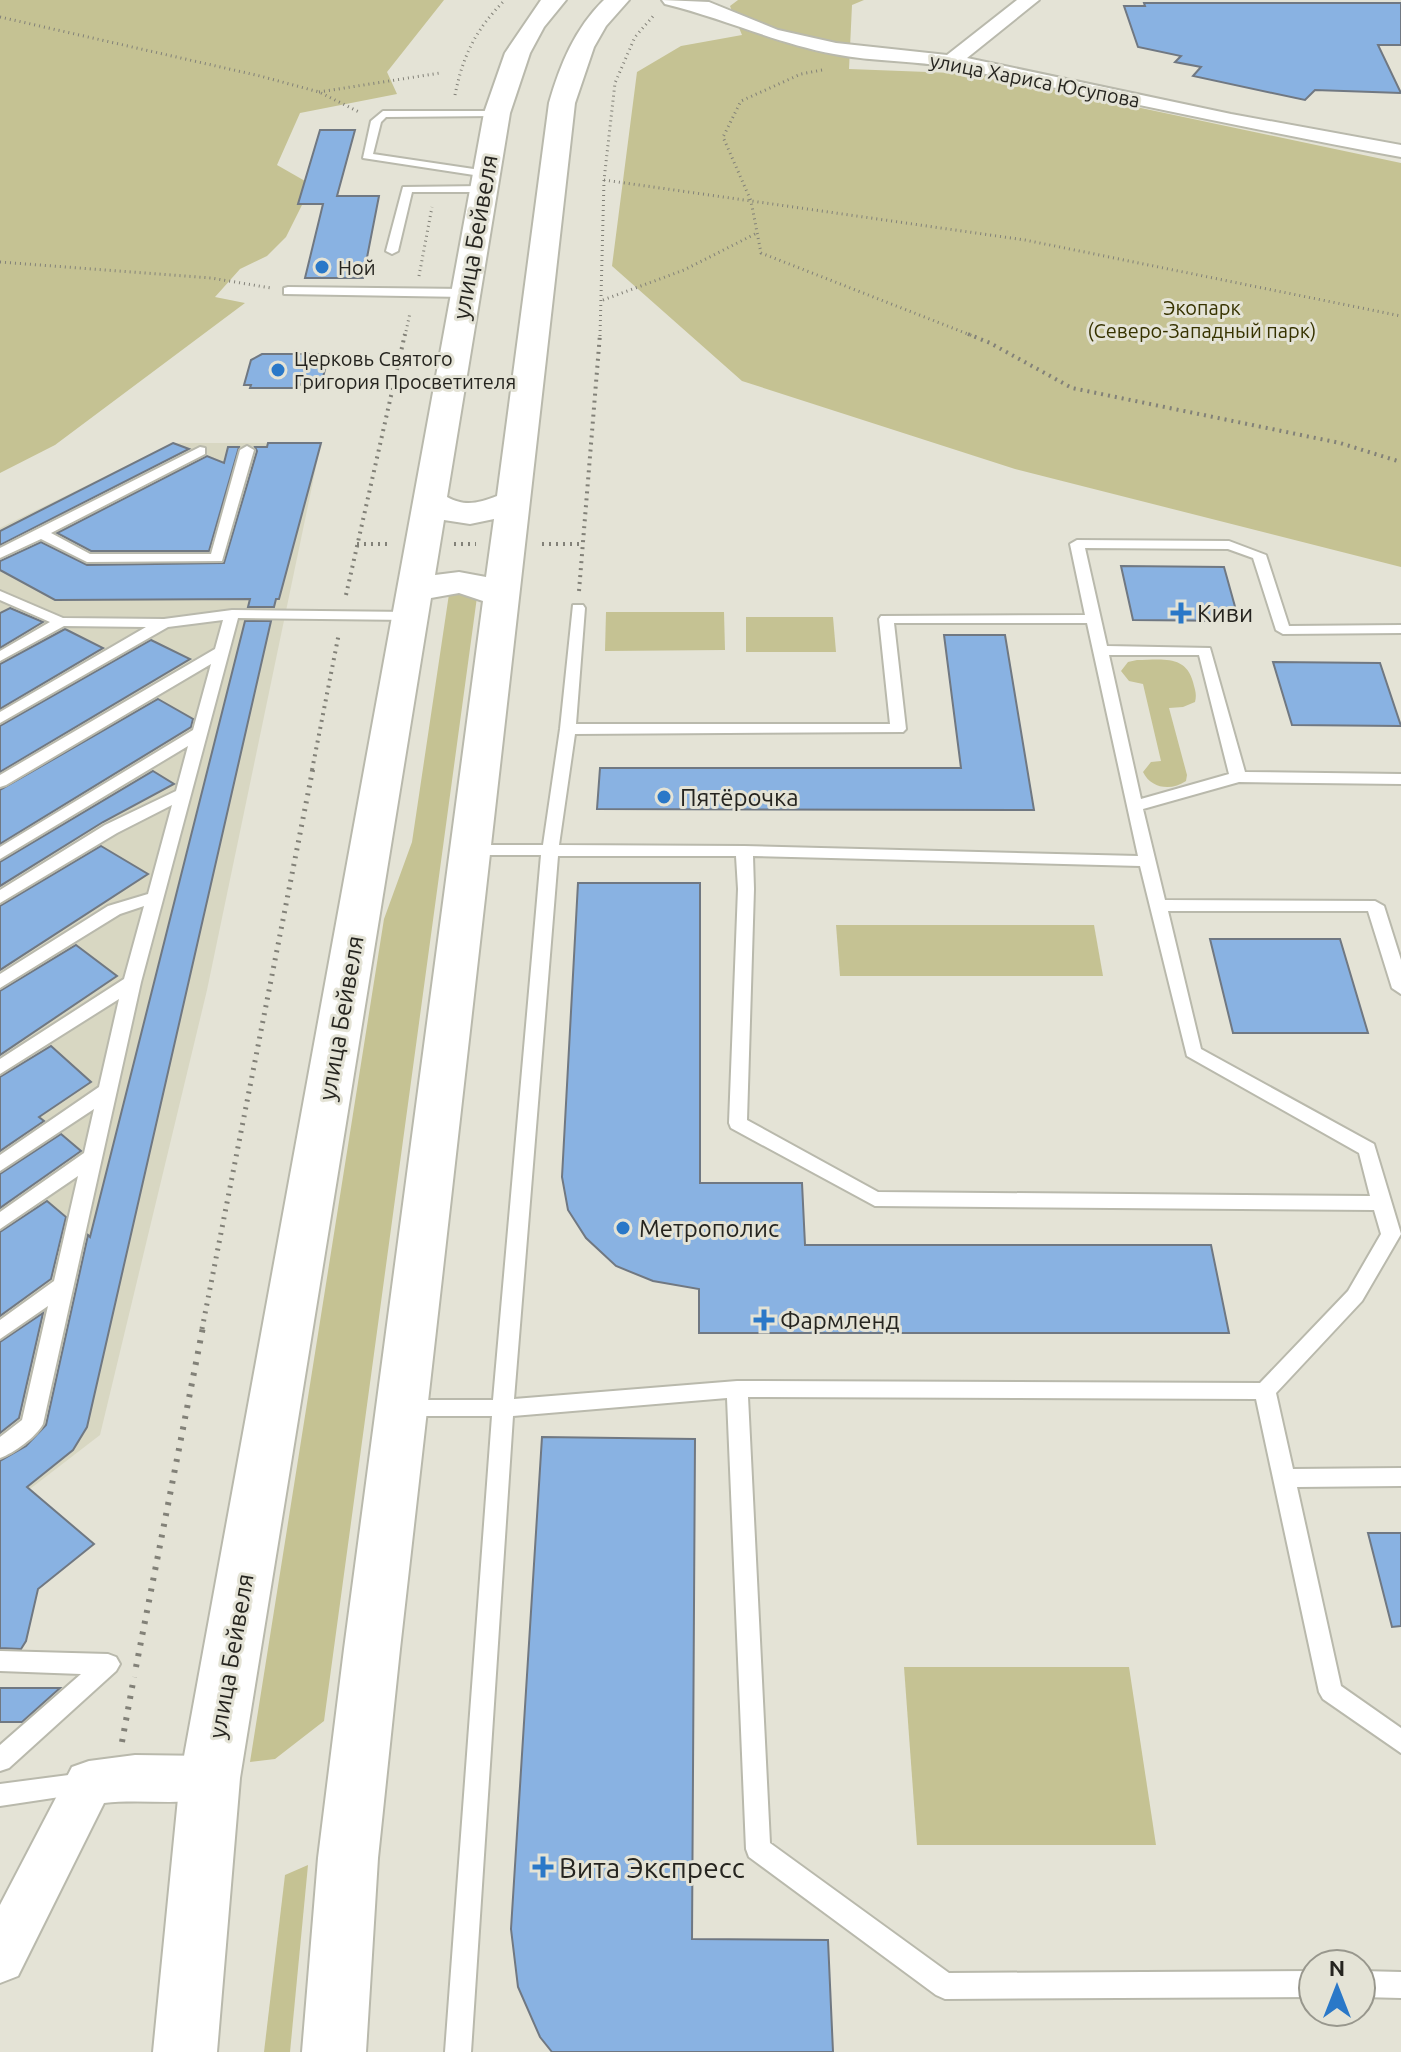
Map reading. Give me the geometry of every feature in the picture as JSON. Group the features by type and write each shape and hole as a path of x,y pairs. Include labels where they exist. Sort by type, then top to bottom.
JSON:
{"main road":[{"name":"улица Бейвеля","path":"185,2052 210,1778 497,113 520,45 535,20 554,0"},
{"path":"334,2052 348,1858 562,103 572,63 593,27 617,0"},
{"path":"430,501 443,511 462,516 486,512 513,501"},
{"path":"412,604 457,580 479,584 502,597"}],"street":[{"path":"951,61 1029,0"},
{"name":"улица Хариса Юсупова","path":"666,5 709,8 772,34 836,49 951,61 1231,120 1401,151"},
{"path":"1,1960 102,1781 135,1777 210,1778"}],"lane":[{"path":"485,182 367,156 376,121 383,114 497,113"},
{"path":"392,251 407,189 436,190 485,182"},
{"path":"288,291 465,293"},
{"path":"41,533 87,558 217,558 247,450"},
{"path":"0,554 200,451"},
{"path":"401,1408 503,1408 737,1389 1265,1391 1355,1296 1396,1234 1367,1149 1193,1052 1134,806 1077,544 1229,545 1259,555 1283,630 1401,629"},
{"path":"1,598 61,622 164,623 232,614 342,615 412,604"},
{"path":"458,2052 503,1408 550,851 568,729 578,608"},
{"path":"0,1449 32,1424 132,982 232,614"},
{"path":"568,729 898,729 886,619 1093,619"},
{"path":"0,657 61,622"},
{"path":"0,718 164,623"},
{"path":"1100,650 1205,651 1238,777"},
{"path":"0,782 223,651"},
{"path":"0,854 201,732"},
{"path":"1134,806 1238,777 1401,779"},
{"path":"0,898 111,829 184,793"},
{"path":"470,850 744,851 1148,861"},
{"path":"744,851 746,889 738,1123 862,1192 875,1199 1383,1203"},
{"path":"0,982 114,910 155,897"},
{"path":"1157,905 1375,906 1401,988"},
{"path":"0,1068 132,982"},
{"path":"0,1164 107,1091"},
{"path":"0,1222 92,1157"},
{"path":"0,1331 63,1285"},
{"path":"737,1389 758,1849 945,1986 1297,1984"},
{"path":"1265,1391 1331,1692 1401,1742"},
{"path":"1282,1478 1401,1477"},
{"path":"0,1661 108,1664 0,1760"},
{"path":"0,1795 102,1781"},
{"path":"1377,1984 1401,1985"}],"path":[{"path":"452,114 463,52 488,16 505,0"},
{"path":"578,608 603,300 604,180 615,83 635,37 666,5"},
{"path":"0,17 319,92 376,121"},
{"path":"875,53 860,63 801,74 741,101 723,137 751,201 761,253 990,343 1072,388 1340,443 1401,462"},
{"path":"319,92 440,73"},
{"path":"604,180 1025,240 1401,316"},
{"path":"102,1781 342,615 436,190"},
{"path":"603,300 684,270 757,233"},
{"path":"0,262 211,278 288,291"},
{"path":"357,544 583,544"}],"shaded area":[{"path":"173,443 321,443 207,990 100,1435 0,1512 0,528"}],"green space":[{"path":"0,0 444,0 387,72 397,94 300,113 277,165 312,185 286,237 267,256 240,269 215,297 245,303 55,445 0,473"},
{"name":"Экопарк (Северо-Западный парк)","path":"738,0 864,0 852,5 849,69 980,74 1401,163 1401,567 1015,469 742,381 612,266 637,72 681,46 742,35 730,6"},
{"path":"455,590 477,597 324,1721 275,1759 250,1762 384,919 412,842 449,594"},
{"path":"606,612 724,612 725,650 605,651"},
{"path":"746,617 833,617 836,652 746,652"},
{"path":"1171,660 1185,667 1193,682 1195,702 1169,708 1187,775 1186,781 1174,786 1156,785 1143,772 1151,762 1161,761 1143,684 1129,681 1121,671 1128,662"},
{"path":"836,925 1094,925 1103,976 840,976"},
{"path":"904,1667 1129,1667 1156,1845 917,1845"},
{"path":"308,1865 290,2052 264,2052 285,1875"}],"building":[{"path":"1144,3 1401,3 1401,45 1378,45 1401,93 1315,90 1305,100 1193,76 1201,67 1175,62 1181,56 1138,47 1124,6 1145,6"},
{"path":"320,130 355,130 337,196 379,196 363,278 305,278 323,204 298,204"},
{"name":"Церковь Святого Григория Просветителя","path":"262,354 329,354 322,381 305,381 296,388 250,388 251,385 244,385 251,360"},
{"path":"173,443 189,449 0,545 0,531"},
{"path":"268,443 321,443 279,599 276,599 274,607 248,607 250,599 55,600 0,570 0,561 41,542 87,565 224,563 257,451 255,447 267,447"},
{"path":"228,447 239,447 209,551 91,551 57,533 207,456 224,463"},
{"path":"1121,566 1224,567 1239,621 1133,620"},
{"path":"10,608 43,622 0,648 0,613"},
{"path":"245,621 271,621 87,1427 73,1450 27,1487 94,1544 38,1589 26,1641 21,1649 0,1648 0,1461 26,1446 46,1425 88,1235 90,1237"},
{"path":"65,629 103,648 0,709 0,664"},
{"path":"944,635 1005,635 1034,810 597,809 600,768 961,768"},
{"path":"151,640 190,659 0,772 0,726"},
{"path":"1273,662 1380,663 1401,726 1292,725"},
{"path":"158,699 193,719 191,727 0,844 0,790"},
{"path":"153,771 174,784 103,822 0,886 0,862"},
{"path":"101,846 148,874 0,970 0,906"},
{"path":"578,883 700,883 700,1183 802,1183 805,1245 1211,1245 1229,1333 699,1333 699,1289 653,1281 616,1266 586,1238 568,1210 562,1177"},
{"path":"1210,939 1340,939 1368,1033 1233,1033"},
{"path":"76,945 117,976 0,1055 0,991"},
{"path":"51,1046 91,1082 39,1117 44,1121 0,1151 0,1077"},
{"path":"61,1134 81,1151 0,1208 0,1174"},
{"path":"47,1201 66,1217 51,1279 0,1316 0,1232"},
{"path":"43,1313 19,1418 0,1433 0,1342"},
{"path":"542,1437 695,1439 692,1939 828,1940 833,2052 552,2052 540,2037 518,1987 511,1929"},
{"path":"1368,1533 1401,1533 1401,1626 1392,1627"},
{"path":"0,1688 60,1688 22,1722 0,1722"}],"place":[{"name":"Ной","path":"322,267"},
{"name":"Церковь Святого Григория Просветителя","path":"278,370"},
{"name":"Киви","path":"1181,613"},
{"name":"Пятёрочка","path":"664,797"},
{"name":"Метрополис","path":"623,1228"},
{"name":"Фармленд","path":"764,1320"},
{"name":"Вита Экспресс","path":"543,1867"}]}
